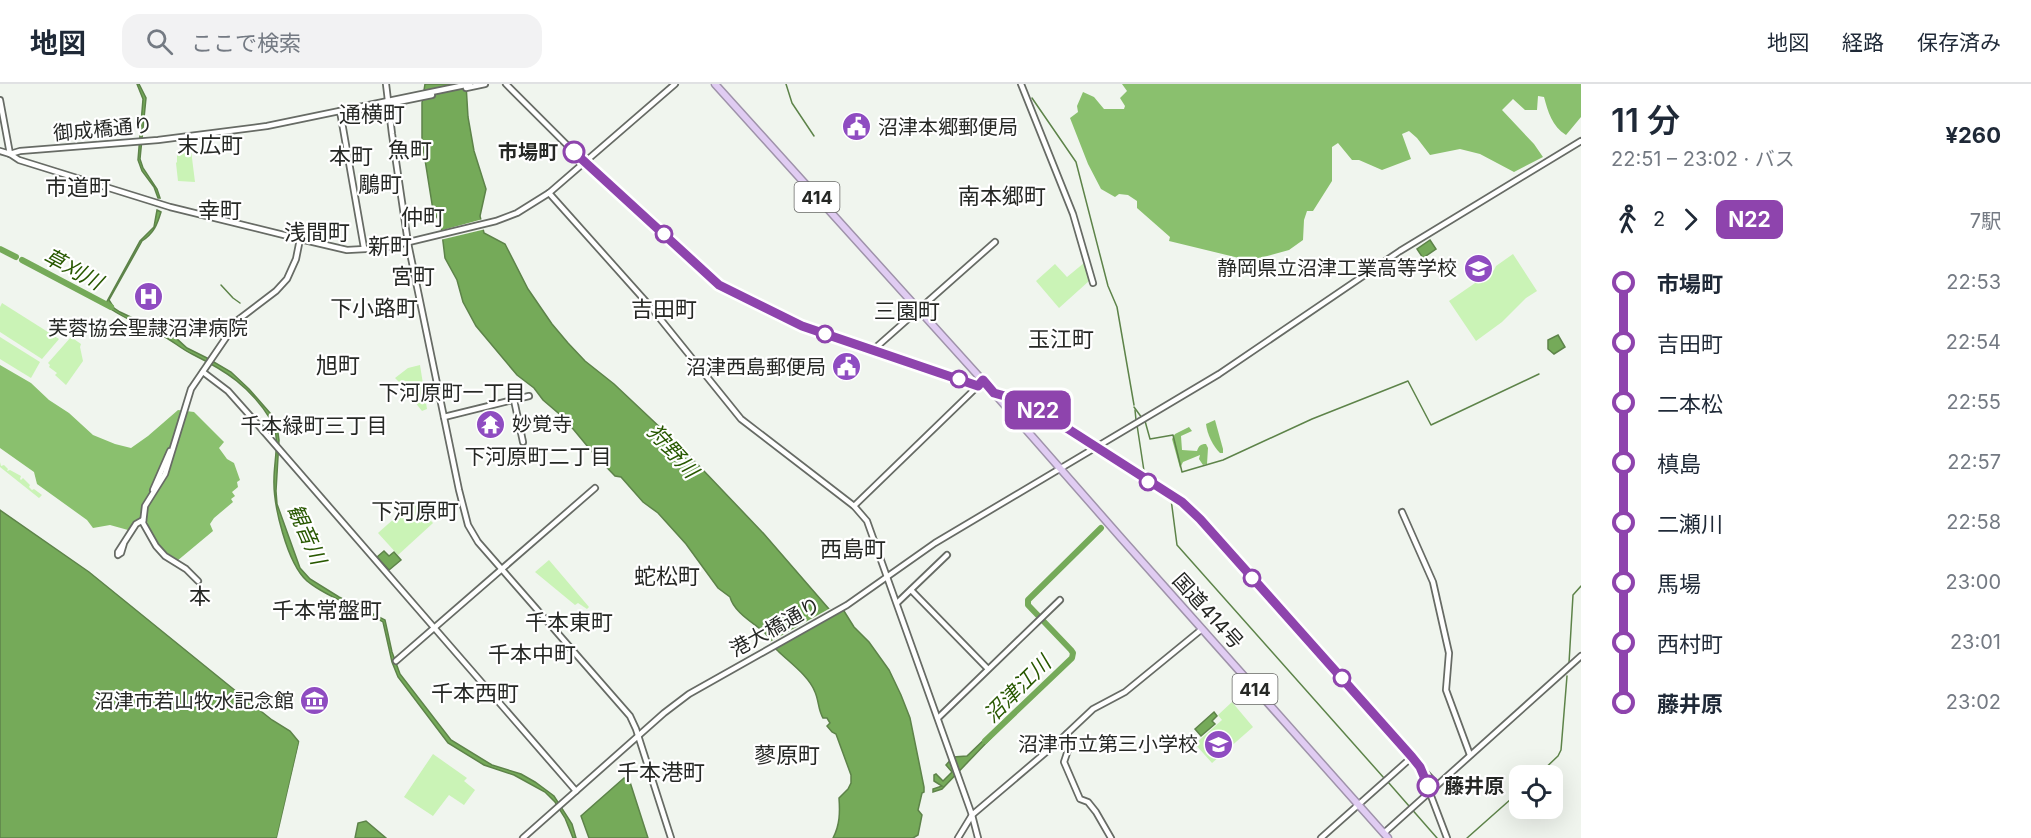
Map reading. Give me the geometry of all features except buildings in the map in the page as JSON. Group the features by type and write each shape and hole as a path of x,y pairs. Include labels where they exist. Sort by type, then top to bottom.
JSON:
{"highway":[{"name":"国道414号","path":"716,84 994,393 1117,537 1122,539 1386,836"},
{"name":"国道414号","path":"919,311 979,384 1059,469"}],"street":[{"path":"386,84 408,243 468,525 478,542 630,716 671,838"},
{"path":"418,96 470,84"},
{"path":"418,96 484,84"},
{"path":"506,84 585,162 719,285 802,326 979,384 854,506"},
{"path":"0,151 19,160 155,203 347,250 384,248 435,237 515,214 549,193 675,84"},
{"path":"1021,84 1073,214 1093,283"},
{"name":"御成橋通り","path":"10,154 140,142 267,126 340,111 350,112 418,96"},
{"path":"0,100 10,154"},
{"path":"340,111 364,248"},
{"name":"港大橋通り","path":"523,838 689,694 847,605 935,543 1219,374 1400,251 1581,141"},
{"path":"549,193 649,305 741,419 854,506 867,521 958,775 978,838"},
{"path":"198,581 159,549 143,520 145,506 167,456 173,448 192,388 238,320 276,291 287,279 296,259 300,239"},
{"path":"873,350 995,242"},
{"path":"203,372 228,391 576,791"},
{"path":"994,393 1026,402 1142,478"},
{"path":"444,417 529,396"},
{"path":"514,400 523,442"},
{"path":"396,661 595,488"},
{"path":"1402,512 1433,582 1449,653 1446,690 1470,755"},
{"path":"124,543 136,524 143,520"},
{"path":"897,603 947,555"},
{"path":"911,590 988,669"},
{"path":"938,718 1060,600"},
{"path":"958,838 972,815 1067,734 1095,707 1125,692 1202,629"},
{"path":"1386,836 1412,808 1581,656"},
{"path":"1067,734 1068,750 1064,762 1070,778 1080,799 1088,802 1096,812 1111,838"},
{"path":"1321,838 1412,757 1437,785"},
{"path":"1420,767 1447,838"}],"shaded area":[{"path":"1122,84 1581,84 1581,117 1566,135 1554,123 1544,97 1538,96 1537,110 1525,110 1513,99 1502,110 1543,157 1514,172 1480,154 1460,149 1430,155 1409,131 1402,134 1411,159 1382,170 1359,160 1352,160 1338,143 1332,147 1332,181 1313,211 1307,211 1303,240 1289,250 1256,259 1239,258 1169,241 1170,237 1137,208 1137,201 1128,195 1119,194 1115,197 1101,189 1088,164 1070,118 1078,112 1077,106 1083,92 1094,97 1104,109 1124,109 1125,106 1120,98 1127,91"},
{"path":"191,150 195,182 178,181 177,151"},
{"path":"1513,254 1537,291 1476,341 1449,301"},
{"path":"1084,263 1089,281 1059,308 1036,281 1055,264 1067,277"},
{"path":"2,303 59,339 42,359 0,332"},
{"path":"0,337 40,362 31,378 0,359"},
{"path":"71,337 81,344 83,361 66,385 55,375 57,373 49,367 48,363"},
{"path":"0,365 31,383 93,435 131,448 178,410 194,412 224,442 219,448 227,459 234,463 240,480 237,482 238,487 232,492 235,496 231,499 233,502 214,518 210,524 213,531 177,561 157,543 146,518 137,520 128,530 110,525 93,528 87,520 37,484 34,472 0,448"},
{"path":"420,365 427,409 422,411 410,396 414,393 404,380 399,382 395,378 408,368"},
{"path":"1215,420 1223,453 1215,447 1206,424"},
{"path":"1189,427 1192,431 1181,436 1182,450 1197,451 1202,444 1206,444 1207,464 1203,465 1199,459 1200,455 1183,462 1180,468 1172,439 1175,434"},
{"path":"0,462 1,466 4,465 8,469 7,471 10,470 21,476 20,479 23,478 32,490 42,495 39,498 0,467"},
{"path":"413,502 433,523 398,555 378,533"},
{"path":"549,560 589,607 587,609 578,603 575,605 535,572"},
{"path":"1232,702 1253,727 1212,763 1195,744 1222,720 1218,715"},
{"path":"433,754 467,778 464,781 475,790 464,805 449,795 433,816 404,797"}],"water":[{"path":"137,84 146,98 140,159 160,198 142,171 138,160 143,99"},
{"name":"狩野川","path":"425,84 466,84 468,117 474,151 486,189 480,216 484,233 505,244 528,289 552,324 585,361 614,384 683,449 764,534 829,609 844,611 889,670 910,718 924,787 918,810 922,815 918,835 913,838 833,838 839,818 839,798 848,789 851,775 836,734 827,726 830,723 827,718 821,715 816,695 808,680 776,649 764,632 739,612 730,597 718,588 686,544 658,513 643,502 621,477 615,476 564,418 543,400 534,388 517,375 476,326 463,302 457,280 445,258 441,225 433,210 422,141 422,103"},
{"path":"157,210 161,212 158,221 149,235 142,241 109,300 114,308 177,339 187,348 231,372 270,413 277,426 279,440 277,504 300,568 310,579 339,597 385,620 392,652 400,674 451,740 492,765 521,774 554,796 572,824 576,838 573,838 555,802 545,792 514,775 484,765 448,743 398,677 392,662 383,622 325,593 307,581 300,573 288,548 276,503 274,479 276,434 271,420 255,398 216,367 105,305 140,241 154,227"},
{"path":"1430,240 1436,249 1423,258 1417,249"},
{"path":"1558,335 1565,347 1554,354 1548,349 1548,340"},
{"path":"0,510 89,572 272,720 290,731 299,742 277,838 0,838"},
{"path":"384,551 389,556 394,552 401,560 389,570 377,557"},
{"path":"1214,712 1217,716 1212,721 1215,724 1201,736 1195,729"},
{"path":"989,735 991,738 942,789 933,792 933,789 942,786 934,781 934,775 936,774 943,781 952,772 946,765 953,757 967,756"},
{"path":"624,778 629,779 648,838 589,838 581,816"},
{"path":"366,821 386,838 355,838 358,823"}],"pier":[{"path":"483,219 486,229 440,240 439,231"},
{"path":"834,606 847,609 773,650 768,643"},
{"path":"300,739 302,743 280,838 277,838"}],"waterway":[{"path":"786,84 792,103 814,136"},
{"path":"1032,98 1076,162 1108,286 1117,307 1134,405"},
{"name":"草刈川","path":"0,249 16,257"},
{"name":"草刈川","path":"22,260 111,307"},
{"path":"221,285 240,303"},
{"path":"1145,421 1150,439 1173,435 1182,472 1223,460 1312,419 1408,381 1431,425 1539,374"},
{"path":"1134,407 1142,418"},
{"path":"1135,410 1136,420"},
{"path":"1137,425 1144,471"},
{"path":"1171,499 1177,545 1384,778"},
{"name":"沼津江川","path":"985,741 1072,658 1071,650 1028,605 1028,600 1101,528"},
{"path":"1569,663 1573,595 1581,586"},
{"path":"1549,765 1561,750 1567,676"},
{"path":"1388,782 1437,838"},
{"path":"1467,838 1509,801"}],"bus line":[{"name":"N22","path":"574,152 719,285 802,326 978,386 983,380 994,393 1026,402 1182,502 1200,519 1412,757 1420,767 1428,786"}],"place":[{"name":"沼津本郷郵便局","path":"857,127"},
{"name":"市場町","path":"574,152"},
{"name":"静岡県立沼津工業高等学校","path":"1478,268"},
{"name":"芙蓉協会聖隷沼津病院","path":"148,297"},
{"name":"沼津西島郵便局","path":"847,367"},
{"name":"妙覚寺","path":"491,424"},
{"name":"沼津市若山牧水記念館","path":"315,701"},
{"name":"沼津市立第三小学校","path":"1219,744"},
{"name":"藤井原","path":"1428,786"}],"district":[{"name":"通横町","path":"372,114"},
{"name":"末広町","path":"210,145"},
{"name":"魚町","path":"410,150"},
{"name":"本町","path":"351,156"},
{"name":"鵰町","path":"380,184"},
{"name":"市道町","path":"78,187"},
{"name":"南本郷町","path":"1002,196"},
{"name":"幸町","path":"220,210"},
{"name":"仲町","path":"423,217"},
{"name":"浅間町","path":"317,232"},
{"name":"新町","path":"390,246"},
{"name":"宮町","path":"413,276"},
{"name":"下小路町","path":"374,308"},
{"name":"吉田町","path":"664,309"},
{"name":"三園町","path":"907,311"},
{"name":"玉江町","path":"1061,339"},
{"name":"旭町","path":"338,365"},
{"name":"下河原町一丁目","path":"452,392"},
{"name":"千本緑町三丁目","path":"314,425"},
{"name":"下河原町二丁目","path":"538,456"},
{"name":"下河原町","path":"415,511"},
{"name":"西島町","path":"853,549"},
{"name":"蛇松町","path":"667,576"},
{"name":"本","path":"200,596"},
{"name":"千本常盤町","path":"327,610"},
{"name":"千本東町","path":"569,622"},
{"name":"千本中町","path":"532,654"},
{"name":"千本西町","path":"475,693"},
{"name":"蓼原町","path":"787,755"},
{"name":"千本港町","path":"661,772"}],"water label":[{"name":"観音川","path":"307,534"}]}
